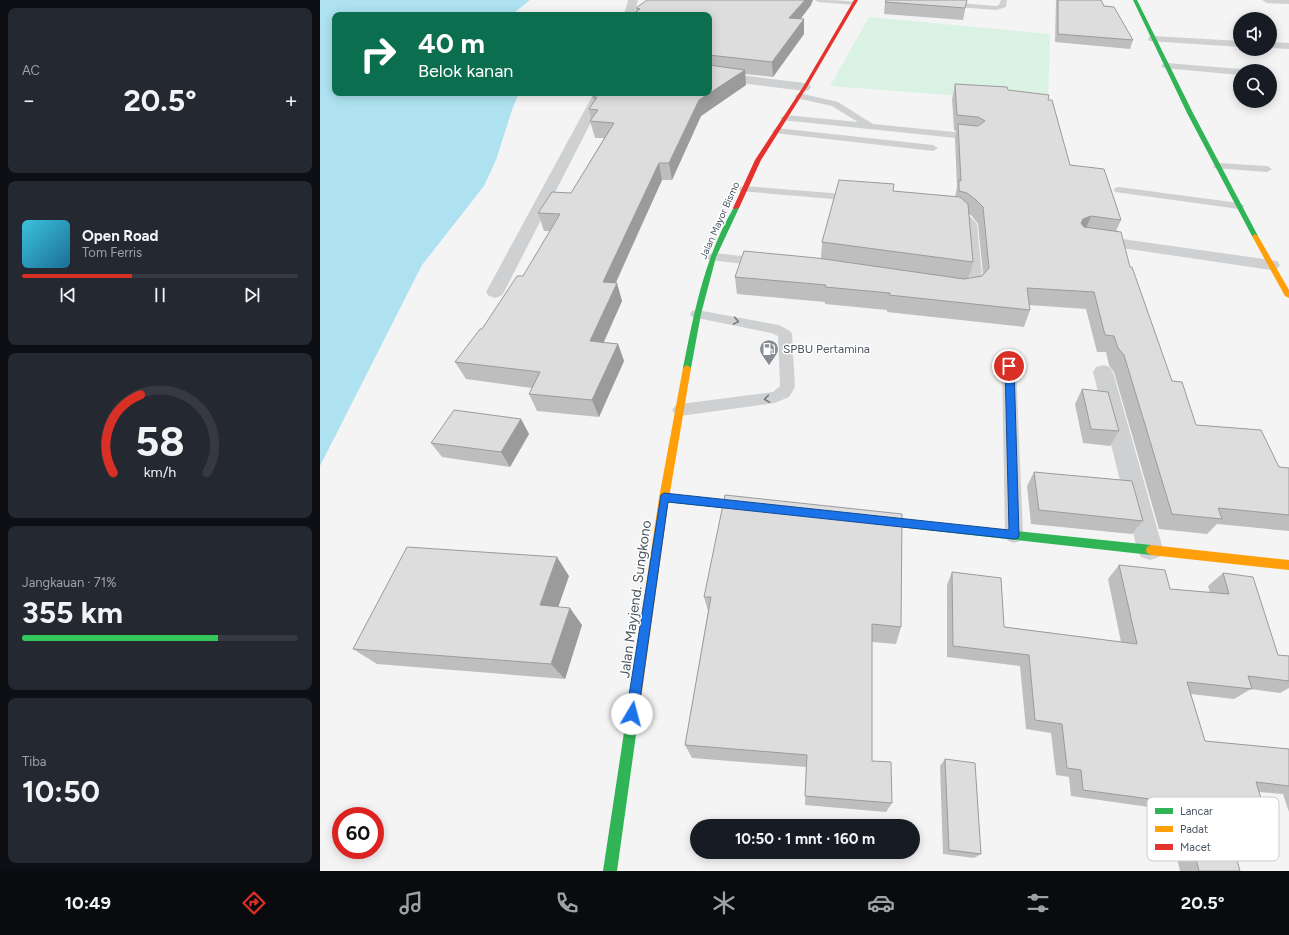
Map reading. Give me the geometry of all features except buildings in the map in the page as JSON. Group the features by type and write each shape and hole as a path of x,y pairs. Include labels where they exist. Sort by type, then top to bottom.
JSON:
{"main road":[{"path":"1135,0 1166,66 1218,166 1289,296"},
{"name":"Jalan Mayor Bismo","path":"664,498 697,314 713,257 758,160 802,92 855,2"},
{"path":"664,498 765,508"},
{"name":"Jalan Mayjend. Sungkono","path":"610,871 664,498"},
{"path":"866,519 1289,564"}],"street":[{"path":"630,12 633,0"},
{"path":"1267,0 1289,1"},
{"path":"1153,39 1233,44"},
{"path":"1277,45 1289,46"},
{"path":"1166,66 1233,71"},
{"path":"712,76 802,92"},
{"path":"495,292 598,96"},
{"path":"1084,239 1271,265"},
{"path":"1104,372 1150,549"}],"lane":[{"path":"818,0 855,2"},
{"path":"938,4 978,3 996,8 1002,7 1004,0"},
{"path":"802,92 834,104 872,126"},
{"path":"785,118 975,137"},
{"path":"777,131 932,148"},
{"path":"1218,166 1267,169"},
{"path":"744,189 870,199"},
{"path":"1119,190 1239,206"},
{"path":"940,206 961,214 971,224 977,285 974,289 969,291 952,289"},
{"path":"713,257 772,264"},
{"path":"680,410 775,397 784,393 788,387 785,334 779,330 771,328 697,314"},
{"path":"1009,366 1014,535"}],"green space":[{"path":"869,17 1050,34 1048,100 988,98 830,86"}],"water":[{"path":"320,0 530,0 515,12 332,12 332,96 518,96 496,160 484,186 422,265 320,466"}],"traffic: fast":[{"path":"1135,0 1190,113 1255,236"},
{"path":"687,368 697,314 713,257 736,208"},
{"path":"664,498 752,507"},
{"path":"872,520 1151,550"},
{"path":"610,871 634,706"}],"traffic: slow":[{"path":"1255,236 1289,296"},
{"path":"634,706 664,498 687,368"},
{"path":"1151,550 1289,565"}],"traffic: jam":[{"path":"736,208 758,160 805,87 856,0"}],"place":[{"name":"SPBU Pertamina","path":"769,366"}],"route":[{"path":"632,714 664,498 1014,535 1009,366"}]}
